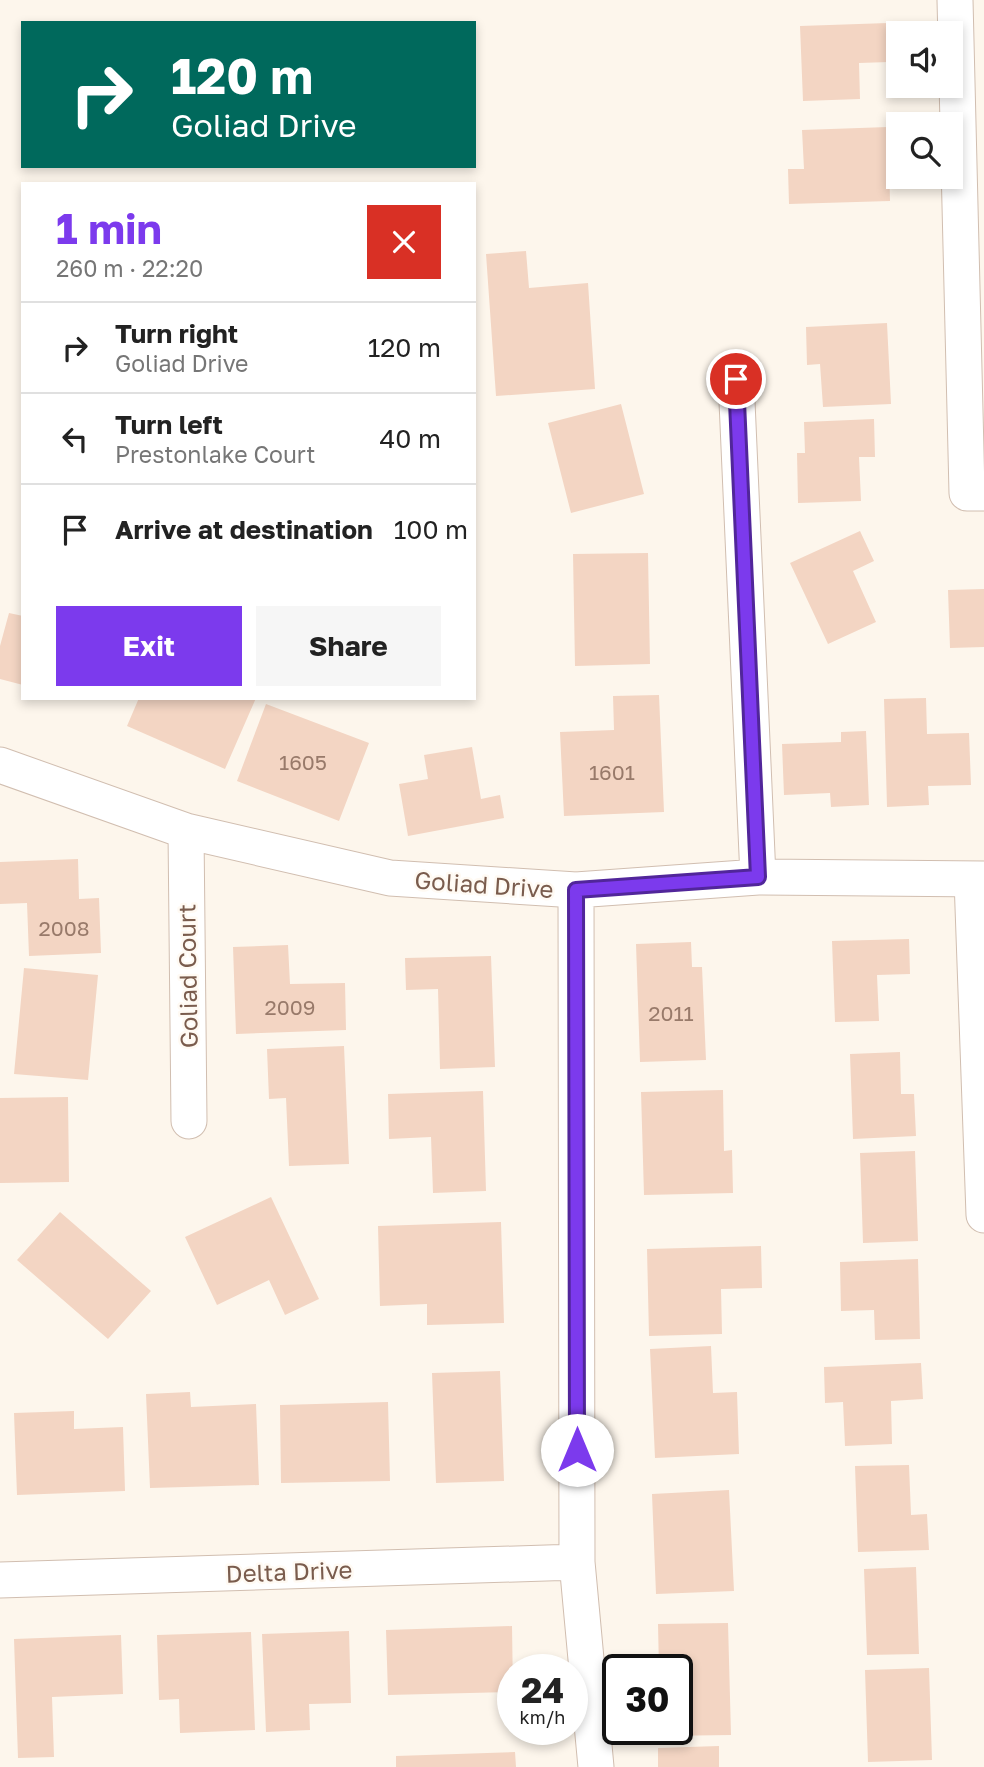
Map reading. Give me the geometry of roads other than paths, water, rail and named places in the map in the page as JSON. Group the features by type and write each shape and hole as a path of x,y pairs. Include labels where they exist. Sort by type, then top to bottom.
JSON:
{"street":[{"path":"964,9 976,493"},
{"path":"736,379 758,877"},
{"name":"Goliad Drive","path":"0,765 186,831 390,878 576,890 758,877 978,879"},
{"name":"Goliad Court","path":"186,831 189,1121"},
{"path":"978,879 984,1215"},
{"path":"576,890 577,1562 596,1767"},
{"name":"Delta Drive","path":"0,1580 577,1562"}]}
